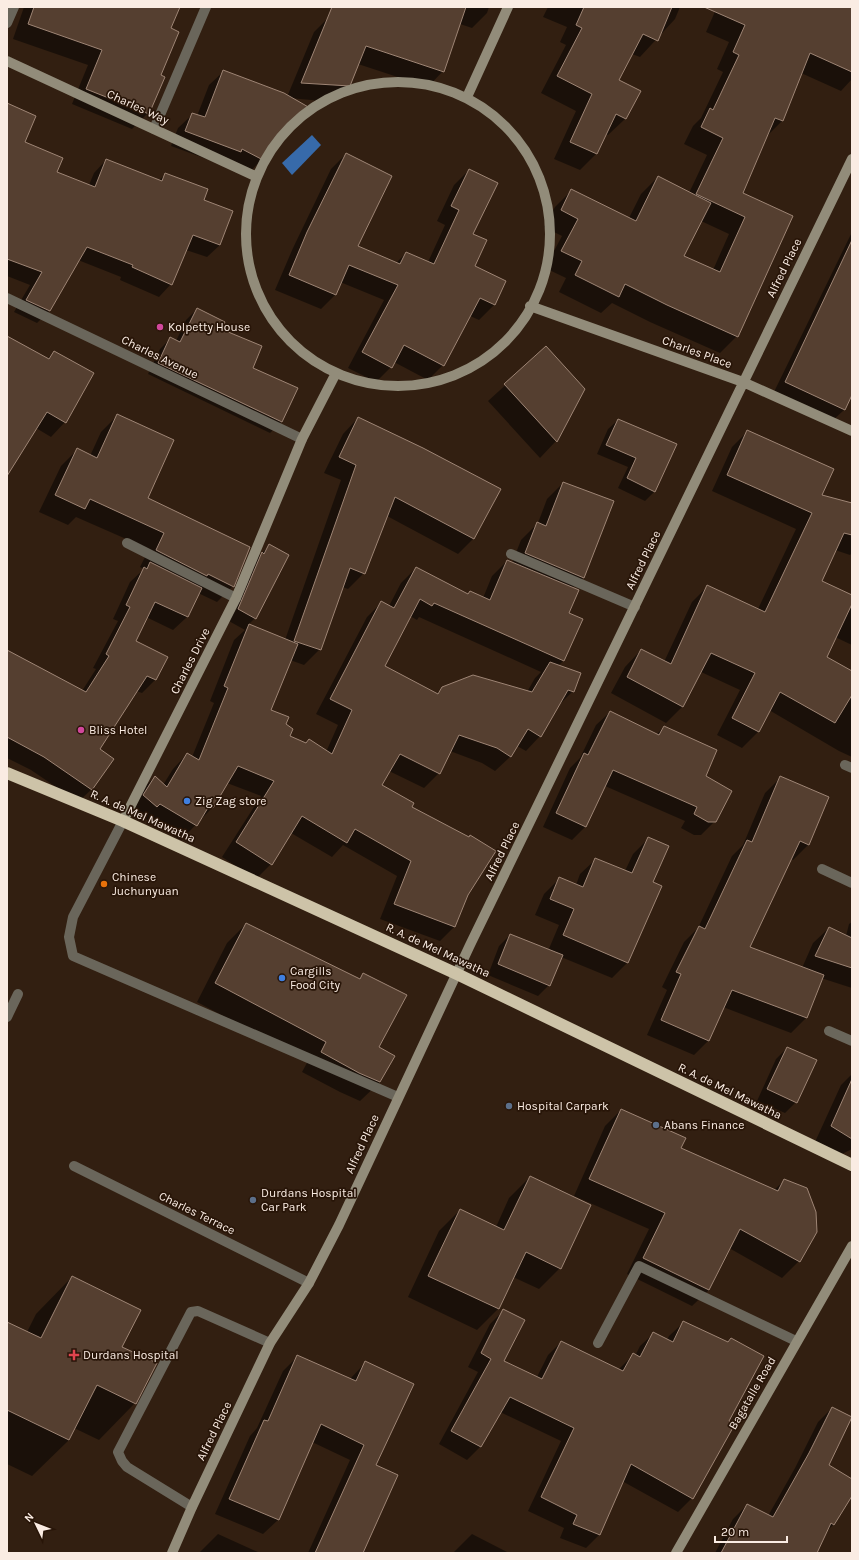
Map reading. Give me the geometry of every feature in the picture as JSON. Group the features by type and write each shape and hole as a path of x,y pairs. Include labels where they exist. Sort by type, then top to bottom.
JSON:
{"highway":[{"name":"R. A. de Mel Mawatha","path":"7,773 123,822 456,974 851,1164"}],"street":[{"path":"7,23 14,7"},
{"path":"154,129 206,7"},
{"path":"467,97 508,7"},
{"name":"Charles Way","path":"7,61 257,177"},
{"path":"419,83 467,97 503,122 530,156 546,196 551,239 543,282 520,327 482,362 435,382 385,387 335,375 297,349 267,313 249,269 246,222 257,177 284,134 322,103 362,87 369,85 419,83"},
{"name":"Alfred Place","path":"172,1553 192,1507 270,1343 309,1283 339,1225 456,974 852,159"},
{"name":"Charles Avenue","path":"7,298 302,439"},
{"name":"Charles Place","path":"530,306 743,382 852,431"},
{"name":"Charles Drive","path":"335,375 302,439 236,598 123,822 73,917 68,937 73,956 398,1097"},
{"path":"127,543 236,598"},
{"path":"511,554 635,607"},
{"path":"822,869 852,883"},
{"path":"7,1017 18,994"},
{"path":"830,1031 852,1040"},
{"name":"Charles Terrace","path":"74,1166 309,1283"},
{"name":"Bagatalle Road","path":"676,1553 796,1341 852,1246"},
{"path":"598,1343 639,1266 796,1341"},
{"path":"192,1507 127,1467 122,1462 118,1452 192,1312 198,1310 270,1343"}],"water":[{"path":"312,135 321,145 292,175 282,163"}],"building":[{"path":"34,7 180,7 171,28 179,32 161,75 165,77 149,114 86,89 102,50 28,24"},
{"path":"332,7 466,7 444,72 366,46 350,86 301,83"},
{"path":"584,7 672,7 658,41 643,34 619,80 641,91 626,119 616,114 597,154 570,142 592,94 557,76 582,28 576,25"},
{"path":"704,7 852,7 852,72 810,53 783,121 775,118 743,193 793,216 738,337 625,284 619,297 575,275 582,261 561,251 578,219 561,210 571,189 636,221 658,176 711,203 684,256 720,272 745,217 696,194 723,138 701,127 710,108 713,110 739,55 733,52 745,25"},
{"path":"223,70 284,93 310,108 282,133 263,160 242,149 241,152 185,131 192,113 205,117"},
{"path":"7,103 36,116 25,142 63,158 57,172 95,187 106,159 162,181 165,173 208,189 204,200 233,211 220,245 193,235 172,285 132,267 133,265 87,247 50,311 26,300 42,272 7,259"},
{"path":"346,153 392,176 358,246 400,264 406,252 434,264 459,210 451,206 469,169 498,183 473,234 487,240 475,266 506,281 495,305 480,298 444,366 404,345 392,368 362,352 398,285 349,265 336,295 289,275 307,232"},
{"path":"852,240 852,395 845,410 785,382"},
{"path":"197,308 225,322 221,329 262,346 253,368 298,388 282,422 158,363 170,337 180,342"},
{"path":"7,336 49,359 54,351 94,373 66,423 47,412 7,476"},
{"path":"546,346 585,389 557,442 504,384"},
{"path":"117,414 174,440 148,498 250,547 234,587 208,574 207,576 156,550 164,533 90,499 85,509 55,495 77,448 97,458"},
{"path":"358,417 423,448 501,489 474,539 395,497 365,574 350,568 321,650 294,641 356,465 339,457"},
{"path":"618,419 677,444 655,492 627,478 636,458 606,445"},
{"path":"747,430 834,469 822,495 852,503 852,535 844,533 822,581 852,595 852,604 827,657 852,671 852,695 835,723 780,692 759,732 732,718 755,673 711,653 683,707 627,677 641,649 671,664 707,585 765,612 812,513 727,475"},
{"path":"563,482 614,501 584,578 525,553 537,522 546,526"},
{"path":"269,544 289,555 256,619 238,609 262,552 264,554"},
{"path":"507,560 579,590 569,613 583,619 564,661 434,603 432,606 420,599 385,666 438,694 442,687 473,675 532,692 550,662 581,673 574,692 568,690 541,737 528,729 511,757 497,748 459,735 440,774 400,754 382,785 414,803 412,807 469,837 470,835 496,851 468,895 455,927 394,904 411,861 355,829 347,843 302,816 272,865 236,842 274,781 238,766 213,808 209,806 197,826 160,804 157,807 143,795 155,776 167,787 187,753 199,760 228,688 224,686 249,624 298,644 271,710 289,717 286,724 293,729 290,736 306,743 309,739 332,754 352,710 330,699 381,601 394,608 416,567 468,594 470,591 490,600"},
{"path":"150,562 202,588 188,617 155,602 136,641 168,657 156,680 147,676 100,749 114,759 92,790 44,757 7,737 7,650 86,692 109,656 106,654 130,607 126,605 144,567 147,569"},
{"path":"610,711 659,735 664,726 717,750 706,776 732,791 716,822 708,822 694,814 697,807 613,770 586,827 556,813 584,753 588,755"},
{"path":"780,776 829,797 809,845 800,841 750,947 824,975 807,1018 732,990 709,1041 661,1020 681,974 676,972 699,926 705,929 747,840 752,842"},
{"path":"648,837 669,846 653,882 662,886 628,963 563,935 574,909 550,899 559,877 583,887 595,858 632,873"},
{"path":"246,923 360,979 363,973 407,995 379,1047 395,1056 380,1082 359,1073 321,1052 326,1042 215,983"},
{"path":"829,927 852,938 852,968 815,956"},
{"path":"510,934 563,955 550,986 498,964"},
{"path":"787,1047 817,1060 797,1103 767,1089"},
{"path":"852,1079 852,1139 831,1126"},
{"path":"621,1109 686,1138 681,1148 778,1191 784,1179 807,1188 816,1212 817,1232 800,1262 740,1229 709,1290 643,1258 665,1213 589,1179"},
{"path":"530,1176 591,1205 561,1269 526,1252 499,1309 428,1276 460,1209 504,1230"},
{"name":"Durdans Hospital","path":"72,1276 141,1310 122,1347 157,1363 136,1404 97,1385 69,1440 7,1410 7,1322 41,1338"},
{"path":"503,1309 525,1320 504,1361 542,1379 561,1341 623,1371 633,1353 640,1357 653,1332 673,1342 683,1321 728,1342 731,1338 764,1356 729,1421 735,1424 693,1499 631,1464 600,1535 573,1524 577,1515 541,1497 574,1428 510,1397 481,1447 451,1431 491,1359 481,1353"},
{"path":"297,1355 356,1381 365,1361 414,1384 376,1465 398,1475 363,1553 315,1553 364,1445 321,1424 279,1520 229,1499 264,1420 268,1421"},
{"path":"832,1407 852,1417 829,1465 852,1479 852,1496 834,1525 831,1523 817,1553 721,1553 747,1504 773,1517 809,1453"}],"place":[{"name":"Kolpetty House","path":"160,327"},
{"name":"Bliss Hotel","path":"81,730"},
{"name":"Zig Zag store","path":"187,801"},
{"name":"Chinese Juchunyuan","path":"104,884"},
{"name":"Cargills Food City","path":"282,978"},
{"name":"Hospital Carpark","path":"509,1106"},
{"name":"Abans Finance","path":"656,1125"},
{"name":"Durdans Hospital Car Park","path":"253,1200"},
{"name":"Durdans Hospital","path":"74,1355"}]}
